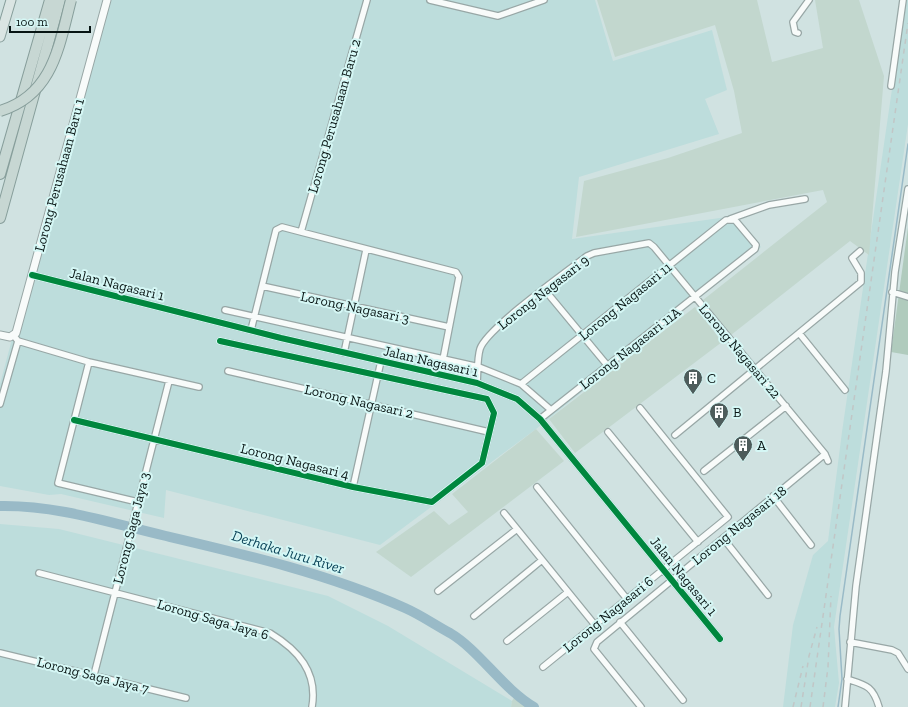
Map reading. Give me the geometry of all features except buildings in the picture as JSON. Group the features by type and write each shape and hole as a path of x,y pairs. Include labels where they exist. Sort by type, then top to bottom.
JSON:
{"highway":[{"path":"0,174 50,0"},
{"path":"0,218 60,0"},
{"path":"0,111 12,107 27,97 42,84 51,70 71,0"}],"main road":[{"path":"0,37 11,0"}],"street":[{"name":"Lorong Perusahaan Baru 1","path":"16,338 107,0"},
{"name":"Lorong Perusahaan Baru 2","path":"301,232 367,0"},
{"path":"430,0 498,16 544,0"},
{"path":"798,32 795,32 794,22 809,0"},
{"path":"891,86 903,0"},
{"path":"845,707 846,679 866,500 889,342 892,292 908,189"},
{"name":"Lorong Nagasari 11","path":"521,384 716,226 729,219 769,205 806,199"},
{"name":"Lorong Nagasari 11A","path":"540,419 755,249 756,246 735,220 729,219"},
{"path":"251,330 276,230 282,227 366,250 456,272 459,277 442,358 440,375"},
{"name":"Lorong Nagasari 22","path":"649,243 786,406 825,454 828,461"},
{"name":"Lorong Nagasari 9","path":"477,383 480,349 489,334 544,289 587,256 649,243"},
{"path":"344,353 366,250"},
{"path":"675,435 861,282 861,273 852,258 860,251"},
{"name":"Jalan Nagasari 1","path":"32,275 344,353 477,383 517,399 540,419 720,639"},
{"name":"Lorong Nagasari 3","path":"262,286 449,327"},
{"path":"544,289 607,365"},
{"path":"892,292 908,297"},
{"name":"Jalan Nagasari 1","path":"226,310 479,367 521,384 551,410"},
{"path":"799,333 845,390"},
{"path":"0,336 16,338 89,362 199,387"},
{"path":"0,404 16,338"},
{"path":"220,341 487,399 494,413 489,432"},
{"path":"353,488 381,361"},
{"path":"89,362 58,483 138,502"},
{"name":"Lorong Nagasari 2","path":"228,371 489,432"},
{"name":"Lorong Saga Jaya 3","path":"94,675 169,381"},
{"path":"704,471 786,406"},
{"name":"Lorong Nagasari 6","path":"544,666 728,517 640,408"},
{"name":"Lorong Nagasari 4","path":"74,420 353,488 432,502 482,463 489,432"},
{"path":"608,432 698,542"},
{"name":"Lorong Nagasari 18","path":"641,707 594,649 596,642 825,454"},
{"path":"537,487 626,599"},
{"path":"774,496 811,545"},
{"path":"504,513 595,625"},
{"path":"438,591 517,529"},
{"path":"723,538 768,595"},
{"path":"474,616 542,560"},
{"name":"Lorong Saga Jaya 6","path":"39,573 270,633 283,642 302,660 307,667 311,675 313,688 312,707"},
{"path":"507,641 568,592"},
{"path":"620,622 682,700"},
{"path":"850,642 892,650 898,654 908,669"},
{"name":"Lorong Saga Jaya 7","path":"0,653 186,698"},
{"path":"846,679 870,688 875,694 879,707"}],"shaded area":[{"path":"103,0 595,0 613,61 712,30 727,90 705,99 719,134 579,177 572,239 734,216 761,247 536,429 380,545 166,490 164,518 61,494 49,495 0,486 0,384"},
{"path":"905,0 908,0 908,124 834,627 839,683 835,707 783,707 793,625 813,555 828,541 842,432"},
{"path":"0,524 59,529 328,596 388,626 512,701 511,707 0,707"}],"green space":[{"path":"597,0 757,0 772,62 823,48 815,0 859,0 884,76 869,255 850,241 731,335 703,300 827,202 823,190 576,237 584,181 668,158 742,133 734,91 715,25 615,57"},
{"path":"908,227 908,355 891,352"},
{"path":"695,307 722,342 575,453 549,419"},
{"path":"536,429 564,461 411,577 376,552 434,511 449,525 468,512 452,494"},
{"path":"515,696 529,707 511,707"}],"waterway":[{"path":"838,707 842,679 839,629 840,616 908,144"},
{"name":"Derhaka Juru River","path":"0,506 43,508 84,516 227,550 287,566 347,585 405,608 461,640 512,690 534,707"}],"railway":[{"path":"810,707 908,23"},
{"path":"823,707 828,667 831,596"},
{"path":"801,707 809,656 817,627"},
{"path":"793,707 803,666"}],"cycle path":[{"path":"32,275 281,338 477,383 517,399 540,419 720,639"},
{"path":"74,420 353,487 432,502 482,463 494,413 487,399 220,341"}],"place":[{"name":"C","path":"693,395"},
{"name":"B","path":"719,429"},
{"name":"A","path":"743,462"}]}
